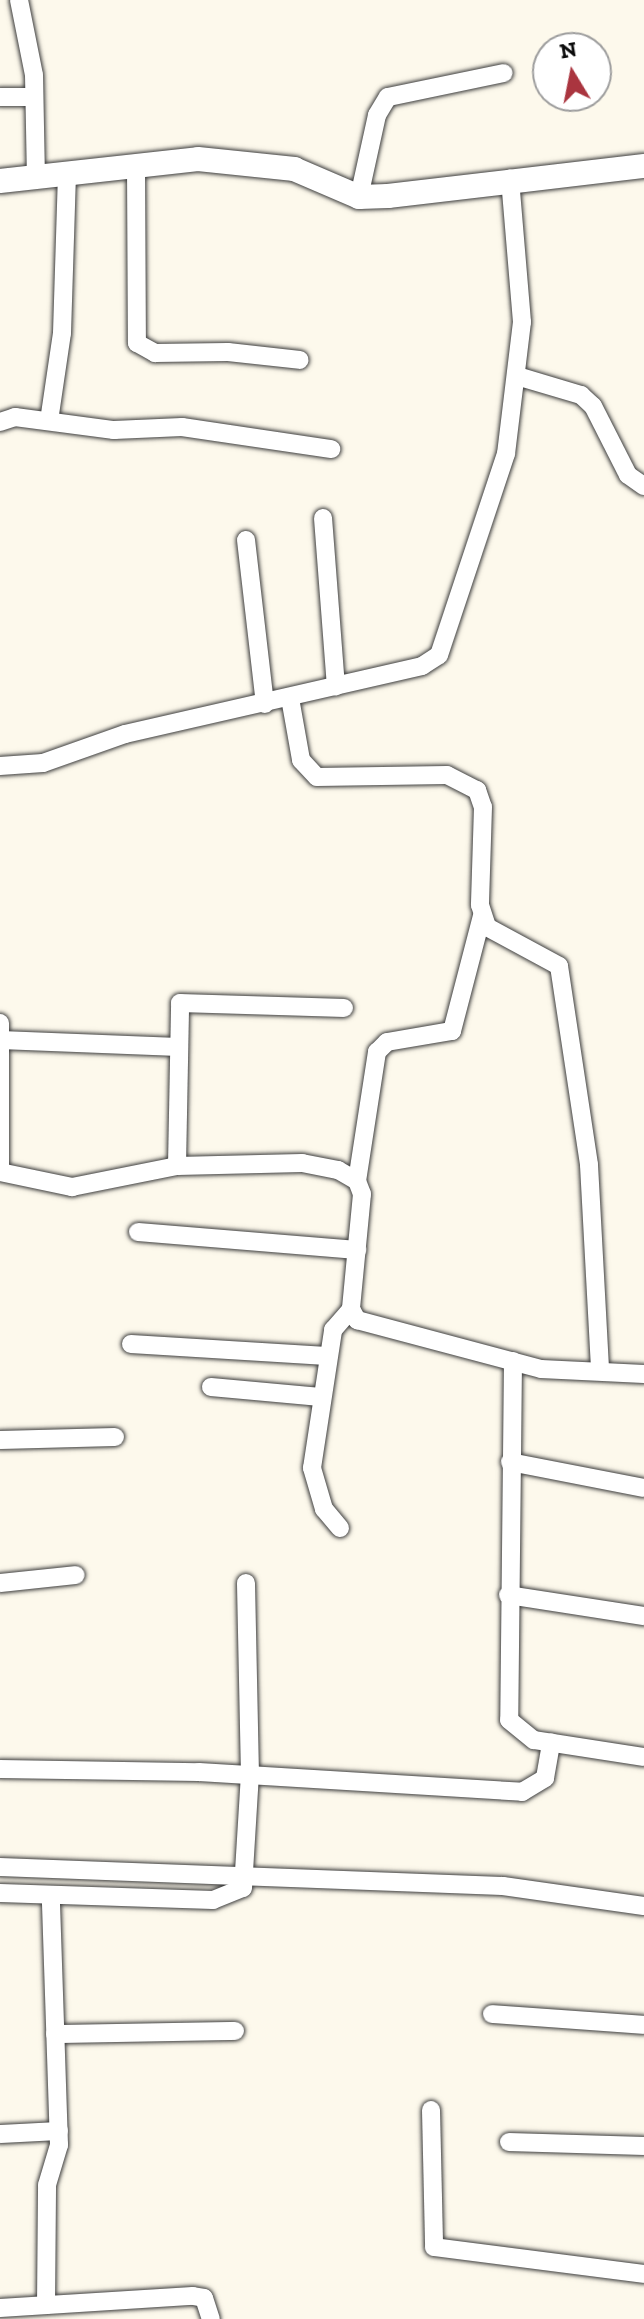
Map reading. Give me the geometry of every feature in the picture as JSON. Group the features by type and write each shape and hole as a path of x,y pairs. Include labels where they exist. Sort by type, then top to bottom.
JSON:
{"street":[{"path":"19,0 34,97 36,177"},
{"path":"359,197 377,115 388,97 504,73"},
{"path":"0,97 34,97"},
{"path":"0,181 198,159 294,169 359,197 510,178 644,166"},
{"path":"136,166 137,343 155,353 228,352 300,360"},
{"path":"49,421 62,333 67,173"},
{"path":"0,766 43,763 125,734 422,666 450,636 499,483 517,376 522,322 510,178"},
{"path":"517,376 581,395 593,406 628,475 644,486"},
{"path":"0,422 15,417 114,430 193,428 331,449"},
{"path":"323,518 336,687"},
{"path":"246,540 265,704"},
{"path":"290,698 306,771 317,777 447,775 477,790 483,807 482,916 452,1031 387,1042 377,1052 357,1181 362,1194 351,1309 333,1330 312,1468 324,1509 340,1528"},
{"path":"482,916 487,927 550,959 564,978 589,1165 600,1371"},
{"path":"177,1166 176,1047 180,1003 344,1008"},
{"path":"0,1165 1,1032 176,1047"},
{"path":"0,1172 72,1187 177,1166 302,1163 357,1181"},
{"path":"138,1232 357,1250"},
{"path":"351,1309 371,1328 513,1361 644,1374"},
{"path":"131,1344 327,1356"},
{"path":"513,1361 509,1720 518,1732 551,1743 644,1757"},
{"path":"211,1387 321,1397"},
{"path":"0,1440 115,1437"},
{"path":"510,1462 644,1488"},
{"path":"0,1583 76,1575"},
{"path":"0,1893 51,1898 213,1900 236,1896 246,1875 250,1775 246,1583"},
{"path":"508,1595 644,1616"},
{"path":"0,1769 250,1775 522,1792 545,1778 551,1743"},
{"path":"0,1867 503,1886 644,1906"},
{"path":"46,2305 47,2185 59,2131 51,1898"},
{"path":"492,2014 644,2025"},
{"path":"55,2034 235,2031"},
{"path":"431,2110 434,2247 644,2274"},
{"path":"0,2134 59,2131"},
{"path":"509,2142 644,2146"},
{"path":"0,2308 193,2296 204,2298 211,2319"}]}
